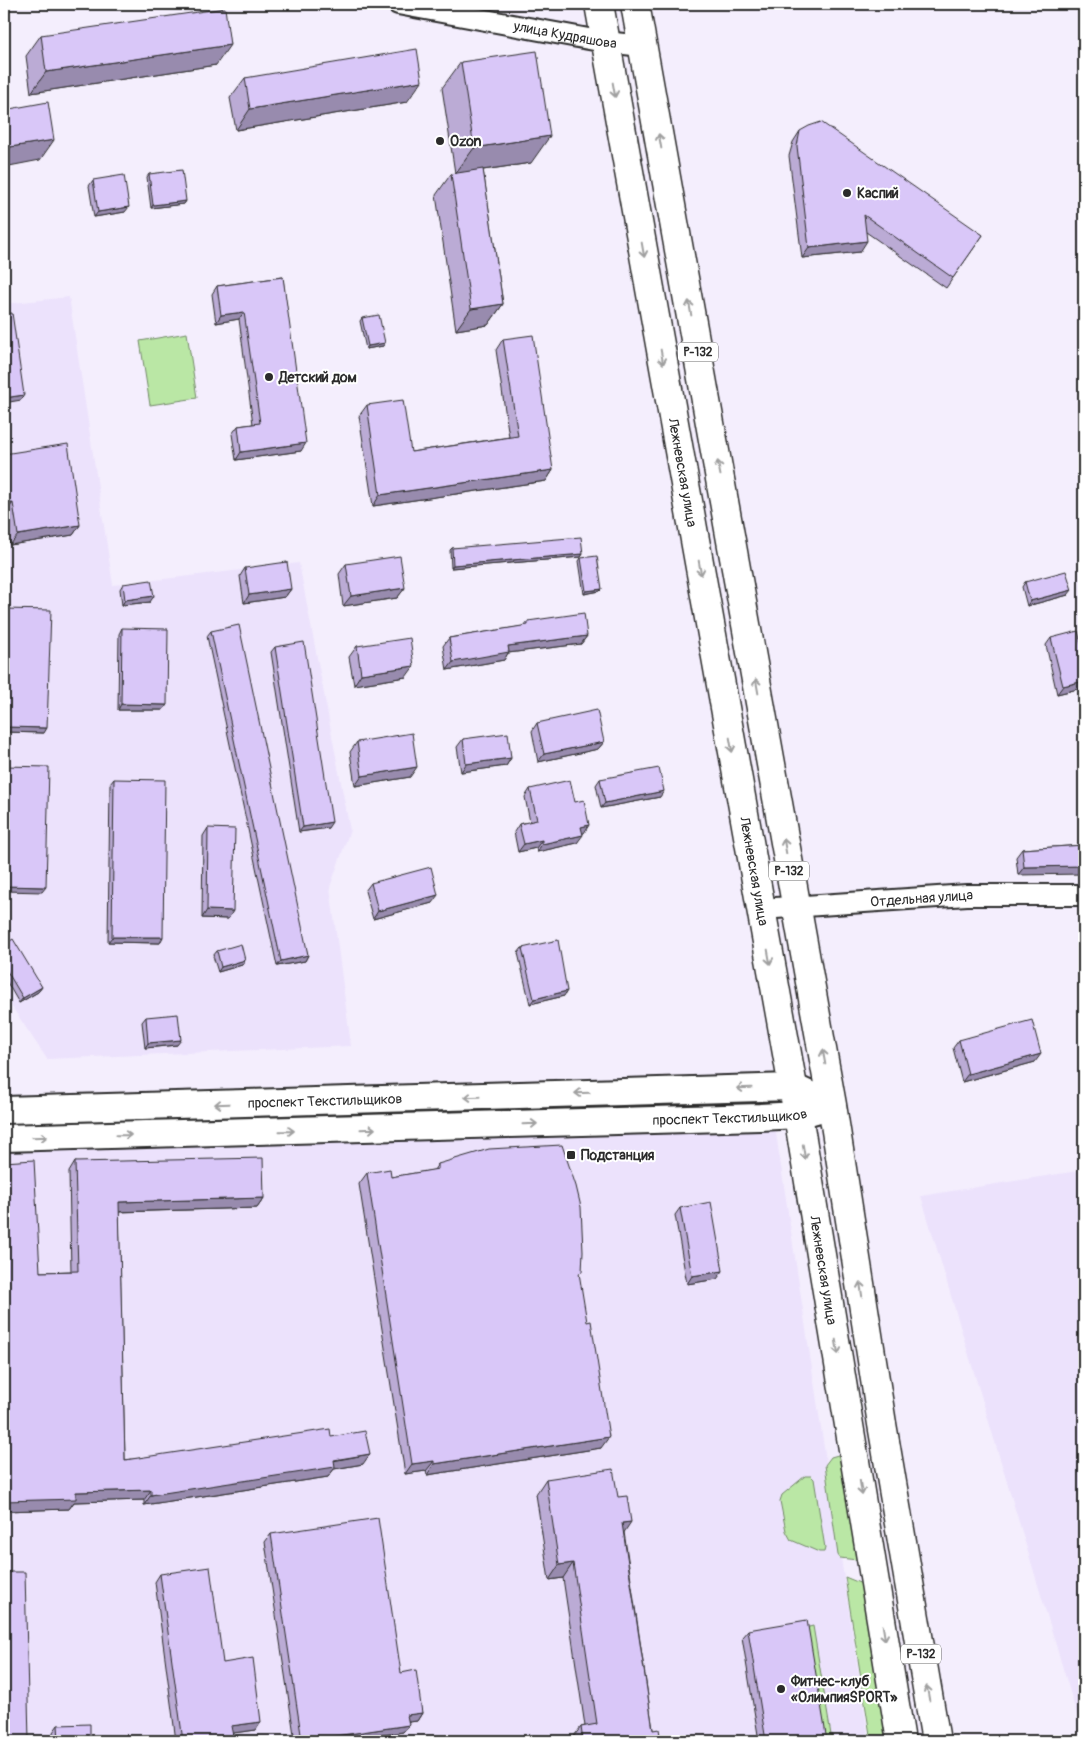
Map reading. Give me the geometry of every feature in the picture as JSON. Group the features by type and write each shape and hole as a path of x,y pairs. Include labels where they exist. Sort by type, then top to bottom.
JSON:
{"highway":[{"name":"Лежневская улица","path":"598,4 798,1115 901,1741"},
{"name":"Р-132","path":"635,4 832,1105 882,1424 936,1741"}],"main road":[{"name":"проспект Текстильщиков","path":"4,1110 793,1087 832,1105"},
{"name":"проспект Текстильщиков","path":"4,1138 798,1115 832,1105"}],"street":[{"name":"улица Кудряшова","path":"398,4 606,42 643,46"},
{"name":"Отдельная улица","path":"761,909 795,905 966,894 1084,896"}],"shaded area":[{"path":"69,297 113,585 299,563 350,830 330,887 351,1046 47,1059 4,995 4,304"},
{"path":"775,1127 869,1741 4,1741 4,1137"},
{"path":"1084,1170 1084,1719 1077,1715 921,1196"}],"green space":[{"path":"187,333 197,398 150,405 140,341"},
{"path":"838,1455 842,1457 859,1556 857,1560 840,1558 838,1555 825,1465 831,1457"},
{"path":"805,1476 811,1476 814,1479 825,1548 824,1552 819,1552 791,1540 786,1531 780,1501 782,1495"},
{"path":"845,1577 862,1584 888,1741 871,1741"},
{"path":"813,1626 832,1741 824,1741 805,1628"}],"building":[{"path":"225,8 230,45 46,72 41,35"},
{"path":"417,49 422,81 250,109 245,78"},
{"path":"537,51 550,136 474,148 461,62"},
{"path":"48,102 54,140 4,148 4,110"},
{"name":"Каспий","path":"821,122 983,235 953,278 864,215 867,241 809,248 797,146 800,131"},
{"path":"483,169 503,304 471,309 451,174"},
{"path":"182,170 186,201 153,205 149,174"},
{"path":"124,175 129,207 98,212 93,180"},
{"name":"Детский дом","path":"283,277 306,443 241,452 238,426 260,423 244,312 221,315 217,286"},
{"path":"12,313 24,395 4,398 4,314"},
{"path":"379,315 385,343 368,346 362,318"},
{"path":"533,335 553,470 380,495 367,405 403,400 411,452 518,436 503,339"},
{"path":"68,444 80,525 18,535 13,503 4,504 4,454"},
{"path":"581,537 583,554 453,565 452,548"},
{"path":"400,556 405,588 351,596 346,564"},
{"path":"597,556 602,589 586,591 581,558"},
{"path":"287,562 291,589 249,595 245,568"},
{"path":"1066,571 1072,590 1030,601 1025,582"},
{"path":"151,580 154,596 125,600 123,584"},
{"path":"4,609 51,610 47,728 6,727 8,681 4,681"},
{"path":"584,613 587,636 508,646 509,652 453,662 449,638 528,625 528,621"},
{"path":"239,625 308,955 281,961 211,631"},
{"path":"122,628 168,629 167,705 121,704"},
{"path":"1078,631 1082,647 1084,646 1084,681 1063,686 1051,638"},
{"path":"410,638 414,666 361,674 357,646"},
{"path":"304,642 332,822 303,827 275,647"},
{"path":"597,710 604,742 544,754 537,723"},
{"path":"412,733 417,767 362,776 357,742"},
{"path":"508,733 511,758 466,764 463,739"},
{"path":"4,766 49,767 46,887 4,886"},
{"path":"659,768 664,791 605,803 600,779"},
{"path":"114,779 165,780 163,937 112,937"},
{"path":"570,780 575,802 584,800 589,825 581,827 583,835 542,844 542,840 524,844 519,824 537,820 530,789"},
{"path":"208,828 235,829 233,911 207,910"},
{"path":"1084,845 1084,866 1024,867 1022,849"},
{"path":"431,867 438,895 378,911 371,883"},
{"path":"13,939 42,987 23,998 4,966 4,945"},
{"path":"558,940 567,991 534,999 522,948"},
{"path":"241,944 245,960 221,967 217,951"},
{"path":"178,1014 181,1040 148,1043 146,1017"},
{"path":"1032,1020 1041,1054 968,1074 959,1040"},
{"path":"562,1145 581,1207 583,1251 582,1272 579,1273 587,1322 591,1321 609,1437 434,1464 434,1461 412,1464 367,1173 390,1169 391,1177 438,1169 438,1164 489,1149"},
{"path":"263,1158 264,1198 119,1202 125,1460 330,1429 331,1437 365,1431 370,1454 334,1460 335,1467 151,1495 151,1490 76,1492 76,1499 4,1501 4,1162 34,1160 40,1272 78,1271 75,1162"},
{"path":"711,1202 723,1271 692,1276 680,1208"},
{"path":"613,1469 618,1497 627,1496 631,1522 622,1523 653,1730 659,1729 661,1741 583,1741 581,1727 597,1724 573,1563 559,1565 546,1479"},
{"path":"378,1518 401,1673 416,1670 422,1713 407,1715 409,1725 302,1741 271,1534"},
{"path":"210,1567 223,1663 253,1658 261,1722 231,1726 233,1736 183,1741 160,1574"},
{"path":"4,1572 25,1572 29,1741 4,1741"},
{"name":"Фитнес-клуб «ОлимпияSPORT»","path":"807,1620 827,1741 766,1741 748,1630"},
{"path":"90,1724 90,1741 59,1741 58,1725"}],"place":[{"name":"Ozon","path":"440,141"},
{"name":"Каспий","path":"847,193"},
{"name":"Детский дом","path":"269,377"},
{"name":"Подстанция","path":"571,1155"},
{"name":"Фитнес-клуб «ОлимпияSPORT»","path":"781,1689"}]}
